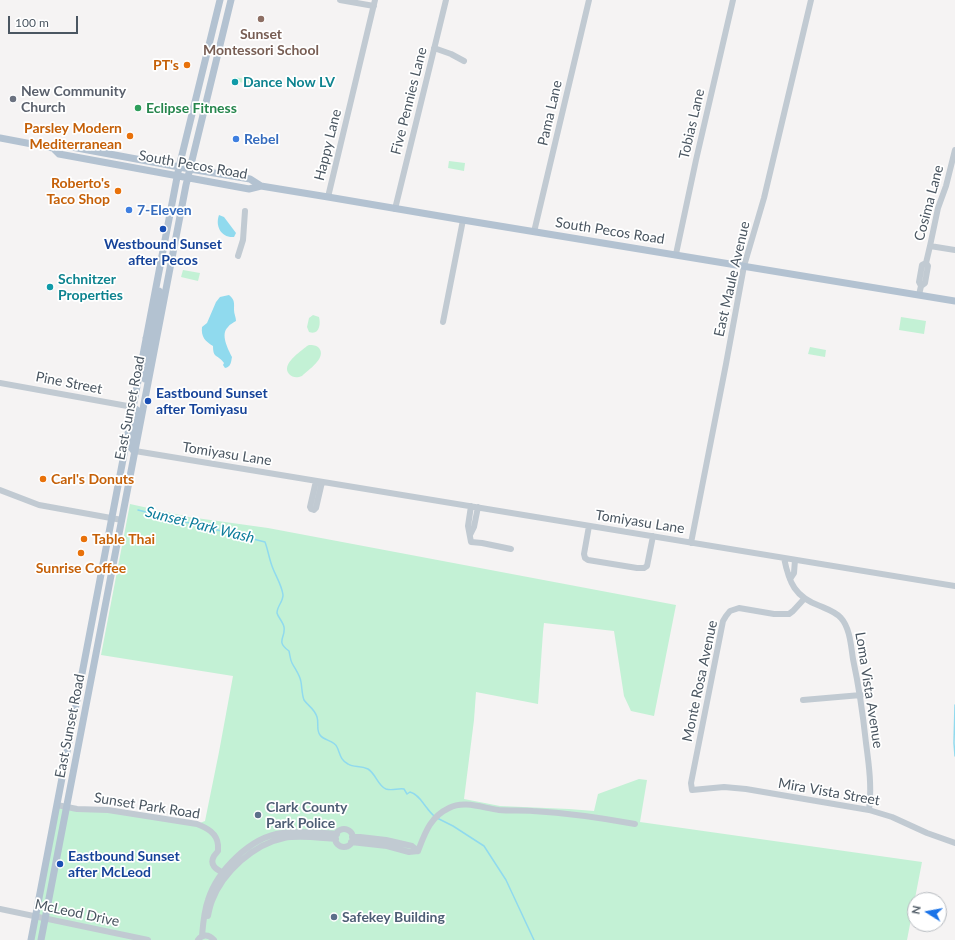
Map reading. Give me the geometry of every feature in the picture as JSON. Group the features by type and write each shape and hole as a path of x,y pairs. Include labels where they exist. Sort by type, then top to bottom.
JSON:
{"main road":[{"name":"East Sunset Road","path":"41,940 188,178 231,0"},
{"name":"East Sunset Road","path":"31,940 178,176 220,1"},
{"path":"220,1 221,8 218,32 223,34"},
{"path":"211,37 214,44 209,73 209,78 211,80"},
{"name":"South Pecos Road","path":"0,138 53,148 61,145 250,179 261,186"},
{"name":"South Pecos Road","path":"53,148 59,154 248,189 261,186 955,301"},
{"path":"157,340 154,339 153,332 159,302 158,281"},
{"path":"144,409 146,368 150,346 149,339 146,338"},
{"path":"133,407 137,410 131,447 135,451"},
{"path":"91,623 102,625"}],"street":[{"name":"Happy Lane","path":"328,197 374,3 340,0"},
{"name":"Five Pennies Lane","path":"395,209 446,0"},
{"name":"Pama Lane","path":"534,232 589,0"},
{"name":"Tobias Lane","path":"676,254 733,0"},
{"name":"East Maule Avenue","path":"691,543 744,266 764,198 811,0"},
{"path":"434,48 451,54 464,62"},
{"name":"Cosima Lane","path":"919,295 921,286 925,283 928,266 926,263 938,208 954,162 955,150"},
{"path":"238,256 243,240 245,212"},
{"path":"443,322 463,220"},
{"path":"930,246 955,250"},
{"name":"Pine Street","path":"0,383 133,407"},
{"name":"Tomiyasu Lane","path":"135,451 955,586"},
{"path":"0,490 39,505 122,520"},
{"path":"471,506 468,526 471,542 511,549"},
{"path":"470,535 474,527 478,507"},
{"path":"589,526 584,554 585,558 588,560 637,568 644,568 647,566 653,536"},
{"name":"Loma Vista Avenue","path":"784,558 787,572 792,584 799,594 810,603 830,610 841,617 847,628 861,695 870,770 869,810"},
{"path":"790,579 794,573 795,560"},
{"name":"Monte Rosa Avenue","path":"692,790 691,783 723,621 733,610 739,608 774,614 789,614 794,611 804,599"},
{"path":"803,700 861,695"},
{"name":"Mira Vista Street","path":"692,790 724,787 746,789 869,810 892,817 955,844"},
{"path":"352,840 387,846 409,852 418,851 426,830 435,817 455,805 465,804 500,810 532,811 608,819 635,824"},
{"name":"Sunset Park Road","path":"57,805 77,809 108,810 197,824 206,827 213,833 218,842 218,850 213,860 213,864 215,868 225,875"},
{"path":"344,829 351,833 352,840 348,845 343,846 338,844 336,837 341,830 344,829"},
{"path":"214,940 212,937 202,937 212,901 225,875 239,862 252,852 284,838 336,837"},
{"name":"McLeod Drive","path":"0,909 148,940"}],"green space":[{"path":"234,77 270,83 269,87 233,81"},
{"path":"449,161 465,163 464,171 448,168"},
{"path":"183,270 200,273 198,281 181,277"},
{"path":"313,315 319,317 320,323 317,331 312,333 309,332 307,327 309,318"},
{"path":"901,317 926,321 924,334 899,330"},
{"path":"309,345 319,348 321,356 319,360 302,376 292,376 287,370 289,362"},
{"path":"810,347 826,350 825,357 808,354"},
{"path":"130,504 189,517 268,528 676,605 654,716 631,711 624,696 614,631 544,623 538,704 476,692 464,799 500,806 594,811 598,794 639,779 647,780 640,822 922,862 916,892 907,892 907,932 909,932 907,940 31,940 57,805 97,809 197,824 205,821 233,676 101,655"}],"water":[{"path":"219,215 224,217 236,233 234,237 226,236 222,233 218,223"},
{"path":"229,295 234,302 236,321 229,326 225,334 226,342 232,357 230,365 225,368 222,360 215,355 213,346 204,338 202,327 207,323 216,302 220,297"}],"waterway":[{"name":"Sunset Park Wash","path":"138,510 265,542 283,595 277,613 284,627 282,642 285,648 289,651 291,662 300,677 304,700 316,714 318,719 318,731 320,735 336,745 345,762 353,766 368,769 386,789 404,789 407,794 410,792 415,794 434,816"},
{"path":"955,705 955,756"},
{"name":"Sunset Park Wash","path":"437,818 453,826 484,846 506,880 534,940"}],"place":[{"name":"Sunset Montessori School","path":"261,19"},
{"name":"PT's","path":"187,65"},
{"name":"Dance Now LV","path":"235,82"},
{"name":"New Community Church","path":"13,99"},
{"name":"Eclipse Fitness","path":"138,108"},
{"name":"Parsley Modern Mediterranean","path":"130,136"},
{"name":"Rebel","path":"236,139"},
{"name":"Roberto's Taco Shop","path":"118,191"},
{"name":"7-Eleven","path":"129,210"},
{"name":"Westbound Sunset after Pecos","path":"163,229"},
{"name":"Schnitzer Properties","path":"50,287"},
{"name":"Eastbound Sunset after Tomiyasu","path":"148,401"},
{"name":"Carl's Donuts","path":"43,479"},
{"name":"Table Thai","path":"84,539"},
{"name":"Sunrise Coffee","path":"81,553"},
{"name":"Clark County Park Police","path":"258,815"},
{"name":"Eastbound Sunset after McLeod","path":"60,864"},
{"name":"Safekey Building","path":"334,917"}]}
